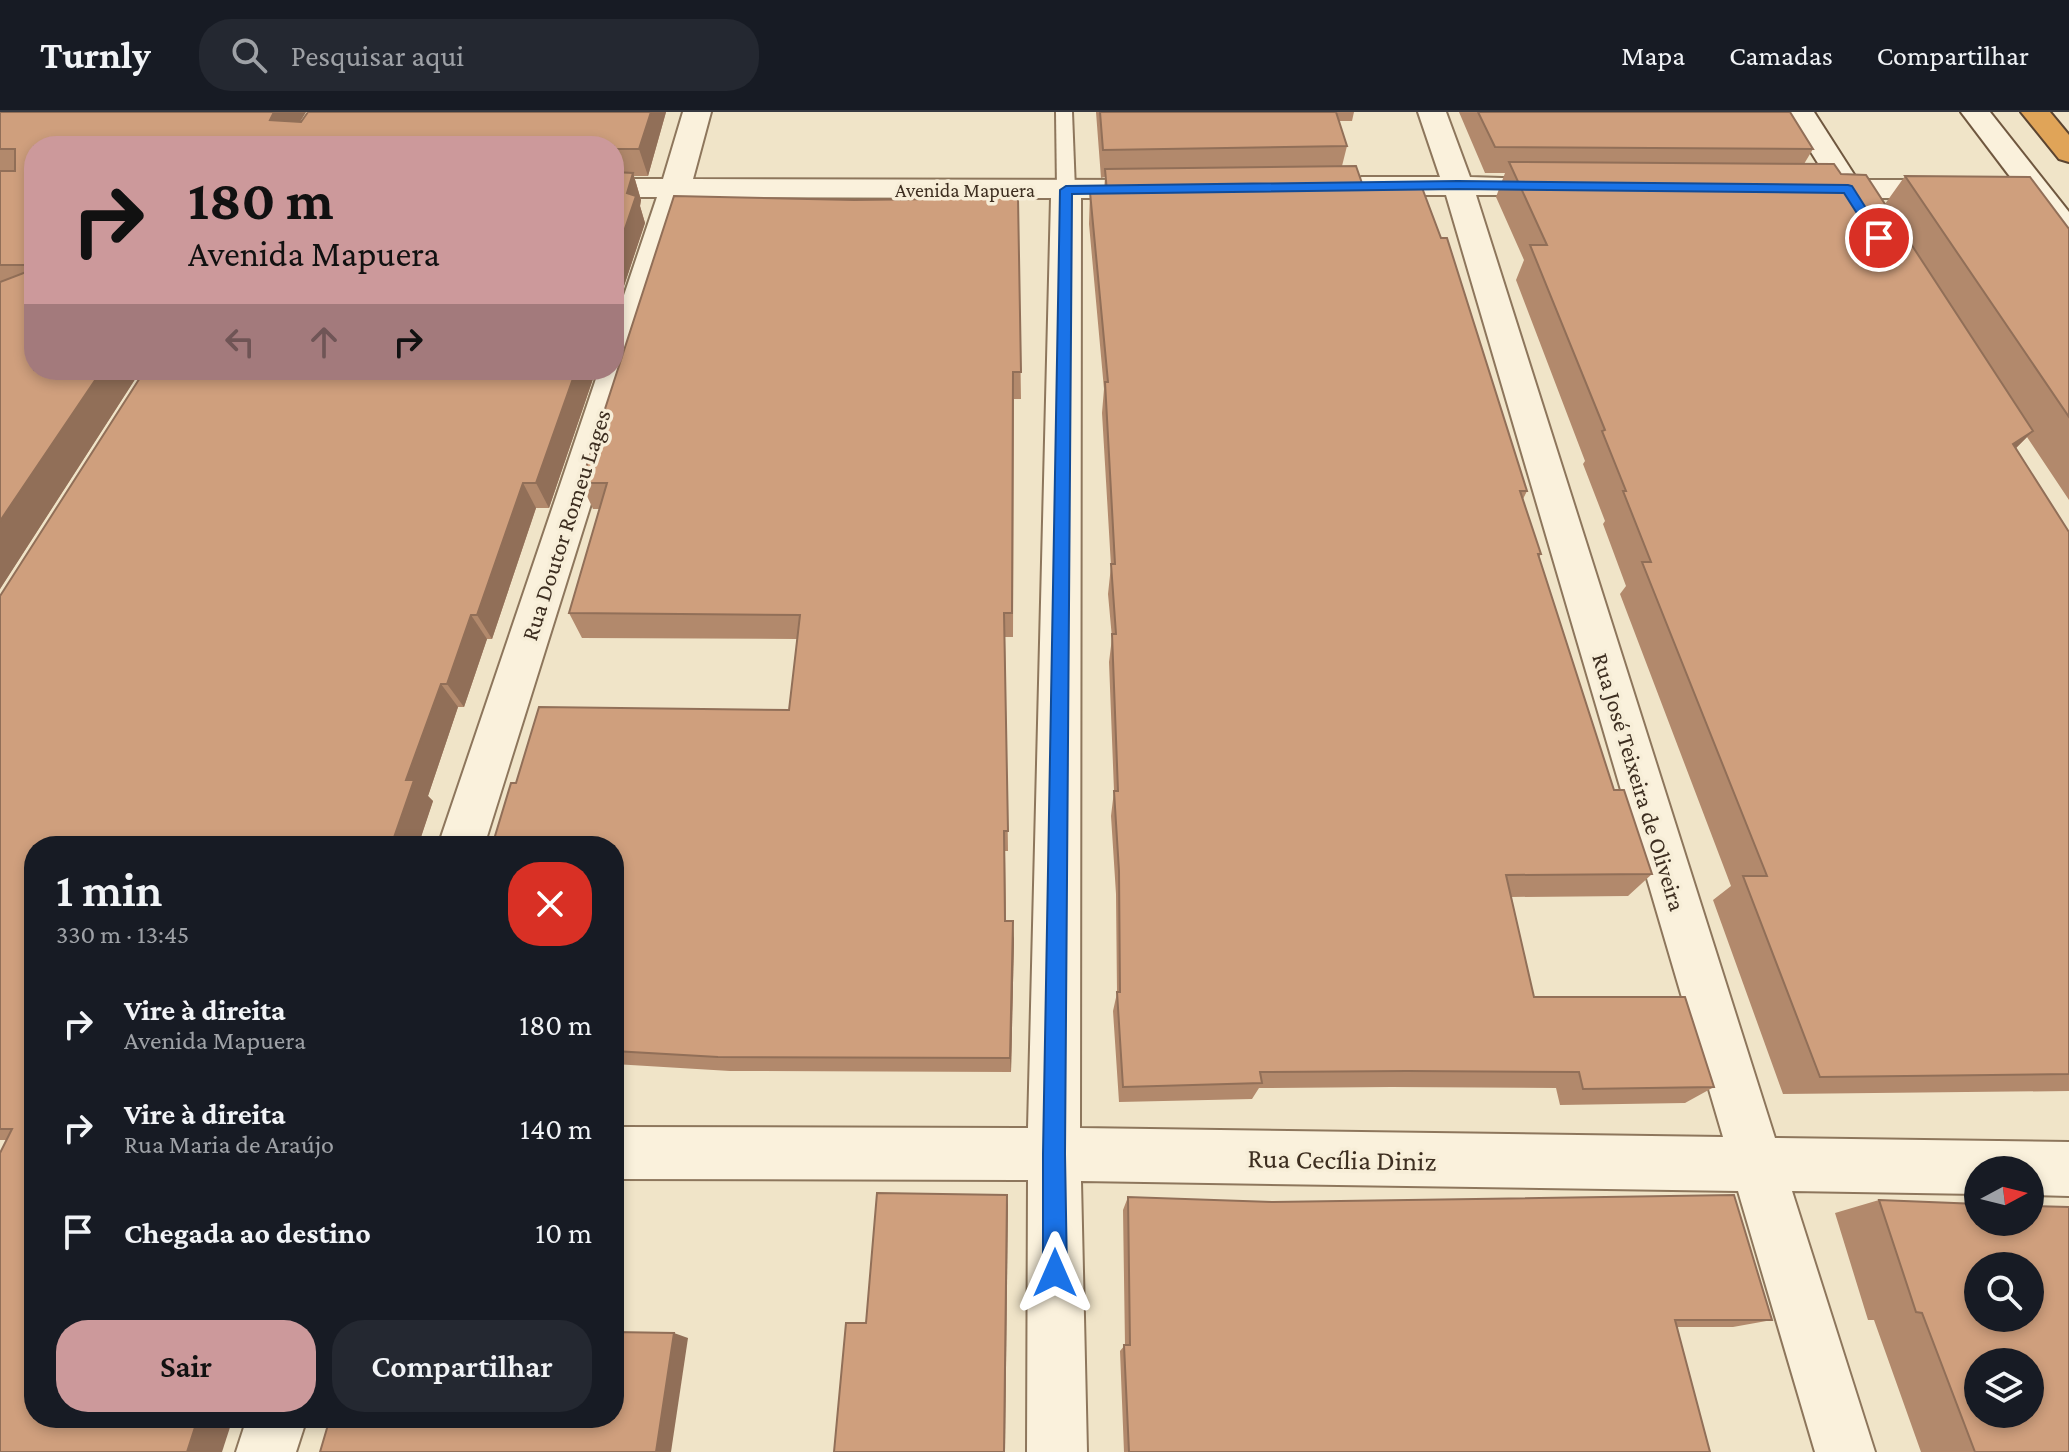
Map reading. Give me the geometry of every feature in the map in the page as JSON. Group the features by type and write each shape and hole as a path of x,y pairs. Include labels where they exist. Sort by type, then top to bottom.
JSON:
{"highway":[{"path":"2035,112 2069,153"}],"street":[{"name":"Rua Doutor Romeu Lages","path":"624,346 697,112"},
{"name":"Rua José Teixeira de Oliveira","path":"1432,112 1458,185 1845,1452"},
{"path":"1800,112 1879,238"},
{"path":"1975,112 2069,233"},
{"path":"1332,186 1583,186"},
{"name":"Avenida Mapuera","path":"624,188 1191,188"},
{"path":"1785,188 2036,189"},
{"path":"1057,1452 1054,1154 1066,190"},
{"name":"Rua Doutor Romeu Lages","path":"464,836 613,380"},
{"name":"Rua Cecília Diniz","path":"624,1153 1054,1154 2069,1169"},
{"path":"266,1452 274,1428"}],"lane":[{"path":"1064,112 1066,190"}],"building":[{"path":"0,112 274,112 270,120 301,122 308,112 651,112 639,149 624,149 624,136 24,136 24,265 0,265 0,171 15,171 15,149 0,149"},
{"path":"1100,112 1336,112 1347,146 1103,150"},
{"path":"1478,112 1790,112 1813,149 1495,147"},
{"path":"1509,162 1834,164 1841,174 1866,175 2033,431 2013,444 2069,532 2069,1074 1820,1077 1743,876 1767,876 1642,562 1651,562 1602,431 1605,430 1530,245 1547,245"},
{"path":"1356,166 1363,186 1421,185 1441,238 1447,238 1527,491 1520,491 1541,554 1538,554 1614,790 1624,790 1652,874 1506,875 1534,997 1685,997 1714,1087 1583,1089 1579,1072 1407,1071 1260,1072 1262,1083 1123,1087 1117,992 1120,992 1119,871 1114,791 1118,791 1112,634 1116,634 1111,564 1115,564 1105,382 1108,382 1090,192 1107,192 1105,169"},
{"path":"624,173 633,173 627,193 636,196 624,231"},
{"path":"1905,176 2030,177 2069,229 2069,417"},
{"path":"674,196 854,200 1018,198 1021,372 1013,372 1012,613 1004,613 1008,831 1004,831 1005,921 1013,921 1010,1058 718,1057 624,1052 624,836 495,836 511,783 516,783 539,707 789,710 800,615 569,613 607,483 581,483 614,380 624,380 624,350"},
{"path":"24,273 24,380 95,380 0,521 0,282"},
{"path":"139,380 572,380 536,483 523,483 477,615 471,615 447,684 441,684 406,780 414,780 394,836 24,836 24,1428 195,1428 187,1452 0,1452 0,1153 12,1129 0,1129 0,596"},
{"path":"877,1193 1007,1195 1004,1452 834,1452 846,1323 866,1323"},
{"path":"1734,1195 1772,1320 1675,1320 1710,1452 1129,1452 1124,1345 1130,1345 1128,1197 1273,1202"},
{"path":"1879,1200 1964,1203 1964,1236 2044,1236 2044,1206 2069,1207 2069,1452 1975,1452 1966,1428 2044,1428 2044,1348 1964,1348 1964,1423 1922,1313 1916,1312"},
{"path":"624,1332 674,1333 656,1452 320,1452 327,1428 624,1428"}],"route":[{"path":"1055,1273 1066,190 1458,185 1848,189 1879,238"}]}
